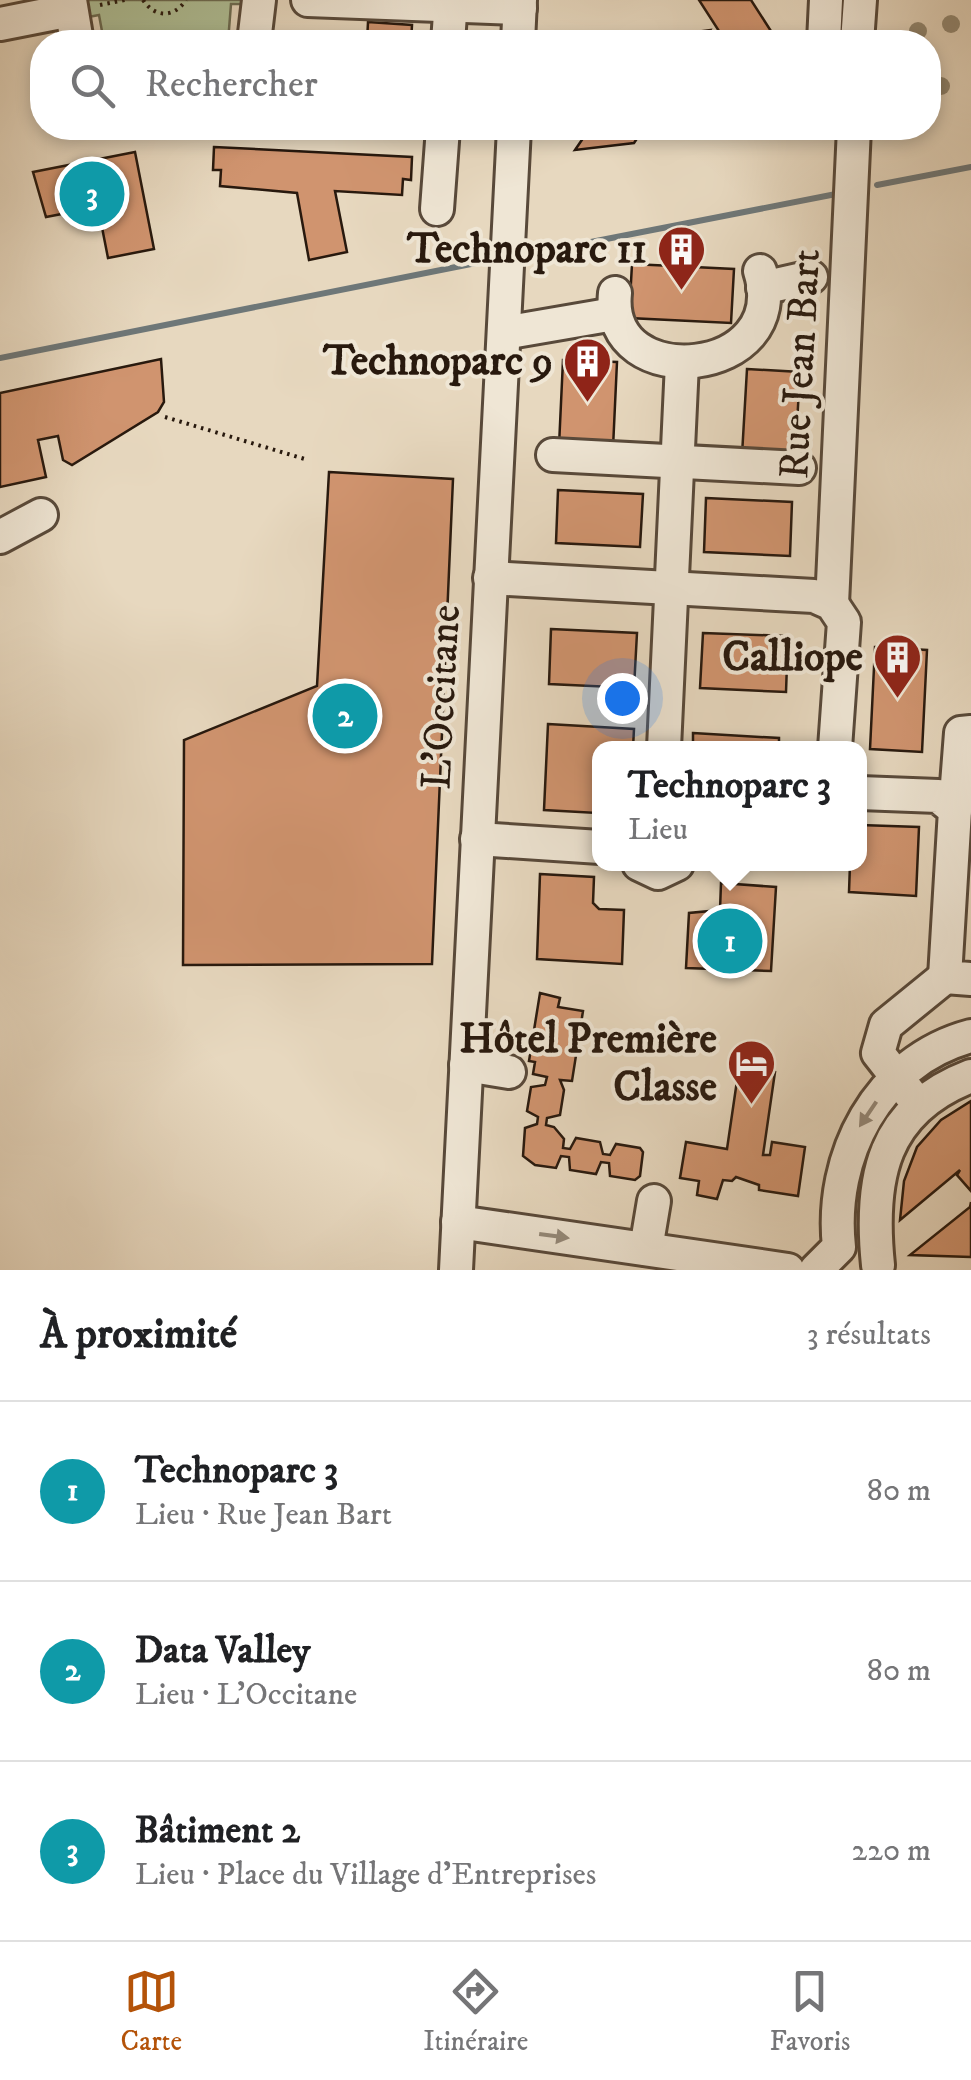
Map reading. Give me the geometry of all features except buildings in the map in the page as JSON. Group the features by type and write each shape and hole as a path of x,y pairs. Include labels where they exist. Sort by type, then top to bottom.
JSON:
{"street":[{"path":"255,30 259,0"},
{"path":"308,0 520,4 519,30"},
{"path":"825,30 826,0"},
{"path":"858,30 860,0"},
{"path":"449,30 451,3"},
{"path":"0,24 71,5 75,30"},
{"path":"437,208 441,140"},
{"name":"L'Occitane","path":"456,1270 513,140"},
{"name":"Rue Jean Bart","path":"836,741 844,622 832,604 853,140"},
{"path":"504,333 614,303 618,326 642,349 682,363 707,361 748,336 762,309 762,279 811,277"},
{"path":"664,741 682,363"},
{"path":"553,455 799,468"},
{"path":"0,538 41,515"},
{"path":"490,578 814,596 832,604"},
{"path":"921,1104 896,1080 878,1054 886,1025 958,978 955,810 961,732 971,732"},
{"path":"867,792 938,796 955,810"},
{"path":"478,839 592,846"},
{"path":"816,1270 839,1247 836,1200 848,1151 872,1105 896,1080 944,1046 971,1036"},
{"path":"466,1066 509,1072"},
{"path":"880,1268 874,1206 880,1166 898,1128 921,1104 971,1076"},
{"path":"654,1202 663,1257"},
{"path":"458,1222 663,1257 788,1270"}],"path":[{"path":"144,0 150,9 164,14 178,10 186,0"},
{"path":"165,417 308,460"}],"green space":[{"path":"80,0 247,0 247,4 231,4 229,30 102,30 99,15 83,18"}],"waterway":[{"path":"877,185 971,167"},
{"path":"545,251 836,194"},
{"path":"0,358 476,263"}],"place":[{"name":"Bâtiment 2","path":"92,194"},
{"name":"Technoparc 11","path":"682,292"},
{"name":"Technoparc 9","path":"588,404"},
{"name":"Calliope","path":"898,700"},
{"name":"Data Valley","path":"345,716"},
{"name":"Technoparc 3","path":"730,941"},
{"name":"Hôtel Première Classe","path":"752,1106"}]}
